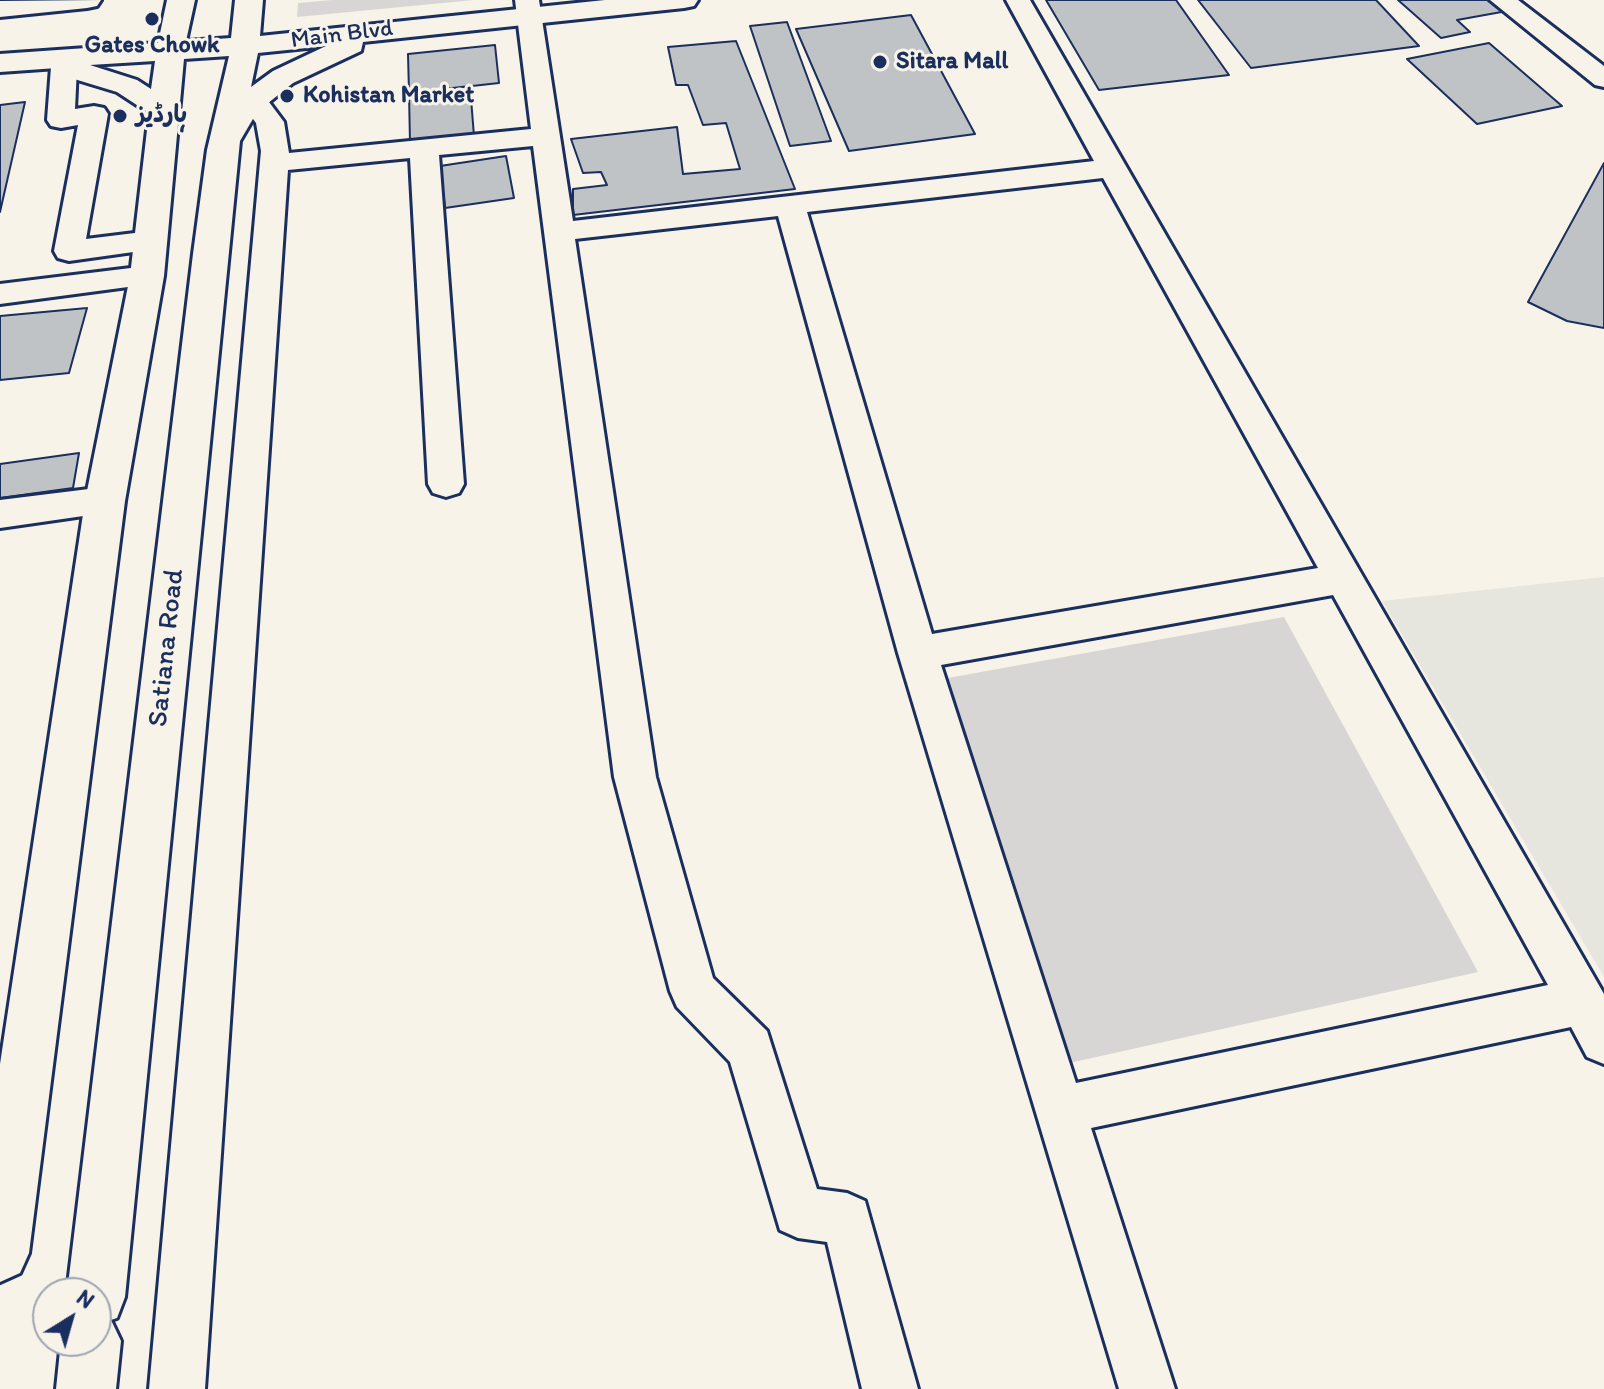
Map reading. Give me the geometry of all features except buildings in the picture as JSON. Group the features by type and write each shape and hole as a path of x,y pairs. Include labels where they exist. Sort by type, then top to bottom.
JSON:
{"main road":[{"path":"0,9 87,0"},
{"path":"0,1253 105,501 149,258 170,52 181,0"},
{"name":"Satiana Road","path":"98,1277 223,150 245,46 249,0"},
{"name":"Main Blvd","path":"12,61 245,46 382,30 529,7 684,0"},
{"path":"223,150 244,107 283,77 382,30"},
{"path":"12,61 64,67 127,86 166,111"},
{"path":"86,1389 89,1357"}],"street":[{"path":"1018,0 1593,1021 1062,1110"},
{"path":"1502,0 1604,79"},
{"path":"529,7 557,232 635,777 693,991 750,1048 798,1212 847,1219 890,1389"},
{"path":"64,67 61,120 94,114 69,251 149,258"},
{"path":"177,1389 274,163 270,122 253,100"},
{"path":"274,163 545,136"},
{"path":"424,148 446,484"},
{"path":"557,232 1111,168"},
{"path":"790,206 918,653 1147,1389"},
{"path":"0,294 149,258"},
{"path":"0,514 105,501"},
{"path":"918,653 1342,579"}],"shaded area":[{"path":"332,0 474,0 297,17 298,3"},
{"path":"1604,577 1604,977 1382,601"},
{"path":"1284,617 1478,972 1065,1064 937,680"}],"place":[{"name":"Gates Chowk","path":"152,19"},
{"name":"Sitara Mall","path":"880,62"},
{"name":"Kohistan Market","path":"287,96"},
{"name":"ہارڈیز","path":"120,116"}]}
